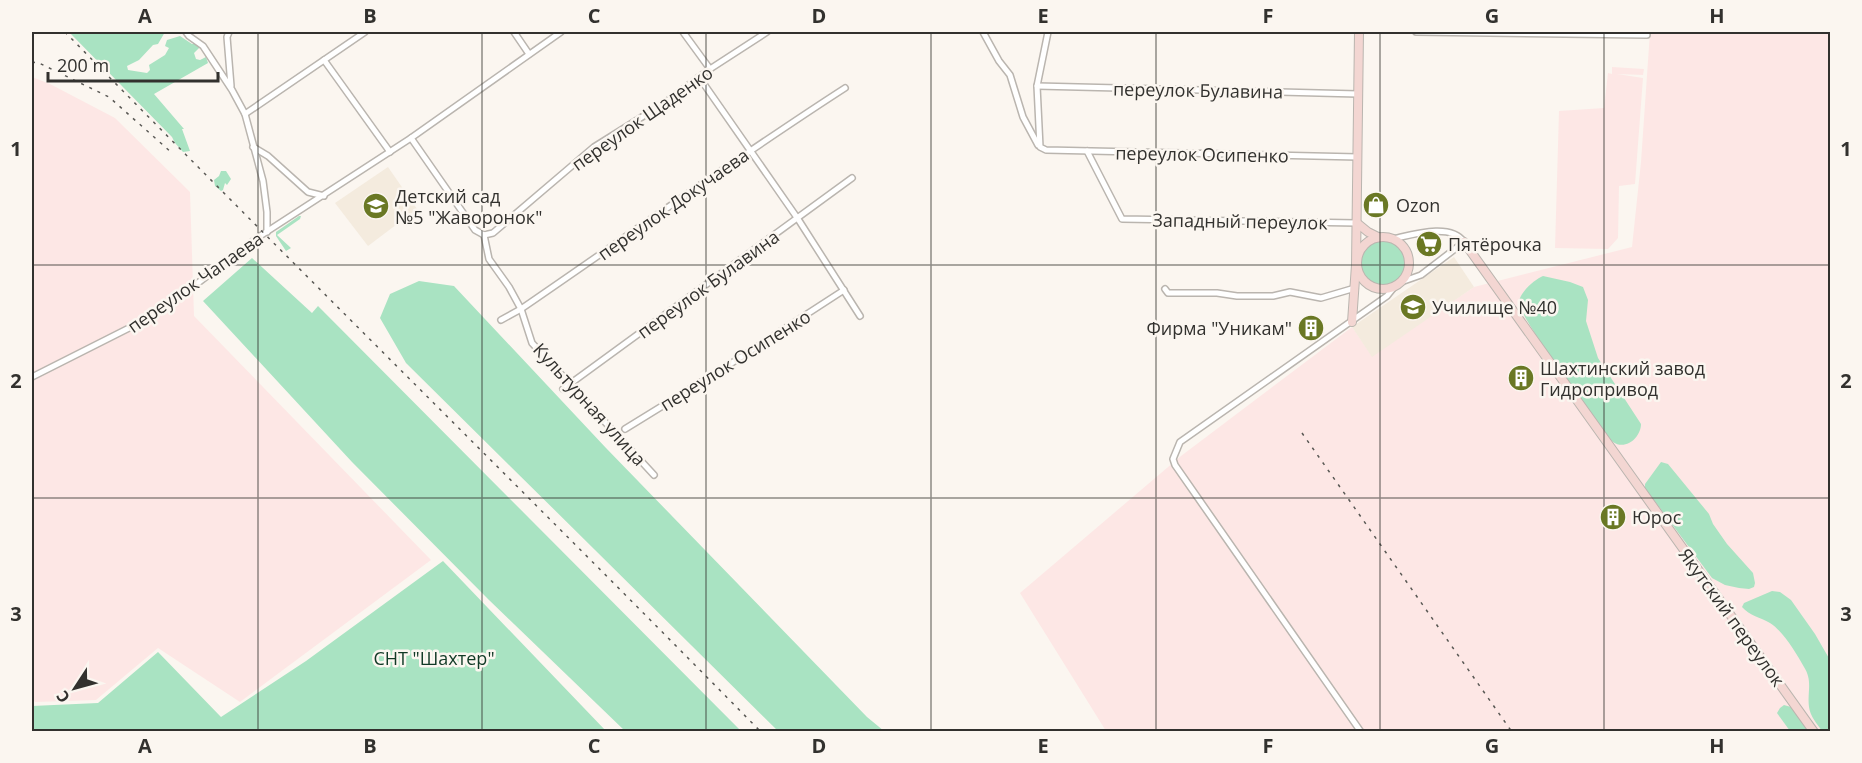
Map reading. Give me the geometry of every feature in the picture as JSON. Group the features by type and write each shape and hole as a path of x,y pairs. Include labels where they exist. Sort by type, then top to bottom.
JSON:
{"main road":[{"path":"1352,322 1356,265 1362,246 1373,238 1392,238 1403,246 1408,258 1408,271 1398,284 1383,290 1370,286 1360,277 1356,265 1359,32"},
{"path":"1357,223 1379,237"},
{"name":"Якутский переулок","path":"1464,242 1814,732"}],"street":[{"path":"187,34 197,32"},
{"path":"229,32 227,37 231,88"},
{"path":"244,114 365,32"},
{"path":"514,32 529,54"},
{"name":"переулок Чапаева","path":"32,377 137,324 186,292 267,232 411,138 561,32"},
{"path":"683,32 710,69"},
{"name":"переулок Щаденко","path":"484,235 493,233 594,147 666,102 710,69 767,32"},
{"path":"983,32 999,61 1010,75 1023,117 1040,147"},
{"path":"1040,147 1037,86 1048,32"},
{"path":"1416,32 1647,35"},
{"path":"187,34 204,46 231,88 244,114 263,181 267,232"},
{"path":"324,60 390,152"},
{"path":"699,77 798,219 860,316"},
{"name":"переулок Булавина","path":"1037,86 1358,94"},
{"name":"переулок Докучаева","path":"501,320 521,309 750,150 845,88"},
{"path":"411,138 465,218 475,230 484,235"},
{"path":"253,147 268,156 308,192 324,196"},
{"name":"переулок Осипенко","path":"1040,147 1046,150 1358,158"},
{"name":"Западный переулок","path":"1087,151 1122,219 1357,223"},
{"name":"переулок Булавина","path":"562,389 852,178"},
{"path":"1361,732 1173,459 1180,442 1352,322 1387,296 1398,284 1421,275 1464,242 1461,237 1452,234 1427,231 1392,238"},
{"name":"Культурная улица","path":"484,235 489,259 521,309 532,343 654,475"},
{"path":"1165,289 1168,293 1217,293 1237,296 1273,296 1290,292 1321,298 1354,288"},
{"name":"переулок Осипенко","path":"625,429 844,290"}],"shaded area":[{"path":"1650,32 1830,32 1830,726 1824,731 1106,731 1020,593 1181,456 1352,327 1372,356 1474,287 1632,247 1641,162"},
{"path":"1612,67 1644,69 1643,75 1617,74 1643,78 1635,184 1619,186 1618,238 1608,249 1555,248 1559,111 1604,108 1608,73 1612,74"},
{"path":"32,77 115,118 190,192 194,316 431,560 240,702 158,648 96,700 35,702 32,697"},
{"name":"Детский сад №5 \"Жаворонок\"","path":"388,167 417,209 368,246 335,203"},
{"name":"Училище №40","path":"1454,257 1474,287 1372,357 1352,327"}],"green space":[{"path":"69,32 165,32 158,44 153,45 139,60 127,66 128,70 147,73 150,70 149,65 165,55 169,48 165,46 167,40 180,36 192,44 197,44 200,47 194,53 196,59 206,57 208,63 154,94 184,129 182,129 190,151 183,152 172,137"},
{"path":"221,171 226,171 231,179 227,185 225,183 221,191 215,186 214,180"},
{"path":"301,216 300,219 277,235 291,248 286,251 276,236 276,232"},
{"path":"1383,241 1399,247 1405,263 1399,279 1383,285 1367,279 1361,263 1367,247"},
{"path":"252,258 312,313 318,306 741,731 625,731 489,600 352,462 203,301"},
{"path":"1543,276 1583,287 1588,300 1586,321 1598,358 1641,424 1636,438 1628,444 1613,442 1545,349 1523,313 1519,303 1524,291"},
{"path":"419,281 454,286 606,448 867,717 884,731 778,731 406,363 380,318 390,294"},
{"path":"1661,462 1668,464 1709,514 1727,544 1753,573 1754,587 1749,589 1725,585 1712,578 1645,488 1645,484"},
{"name":"СНТ \"Шахтер\"","path":"443,561 606,731 32,731 32,706 98,703 158,652 221,717 306,661"},
{"path":"1772,591 1780,592 1791,600 1830,660 1830,731 1822,731 1811,714 1807,672 1789,643 1775,627 1742,607 1744,603"},
{"path":"1784,705 1791,707 1809,731 1790,731 1777,713"}],"railway":[{"path":"65,32 761,732"},
{"path":"32,62 39,63 109,97 172,153"},
{"path":"1302,433 1512,732"}],"place":[{"name":"Ozon","path":"1376,205"},
{"name":"Детский сад №5 \"Жаворонок\"","path":"376,206"},
{"name":"Пятёрочка","path":"1429,244"},
{"name":"Училище №40","path":"1413,307"},
{"name":"Фирма \"Уникам\"","path":"1311,328"},
{"name":"Шахтинский завод Гидропривод","path":"1521,378"},
{"name":"Юрос","path":"1613,517"}]}
